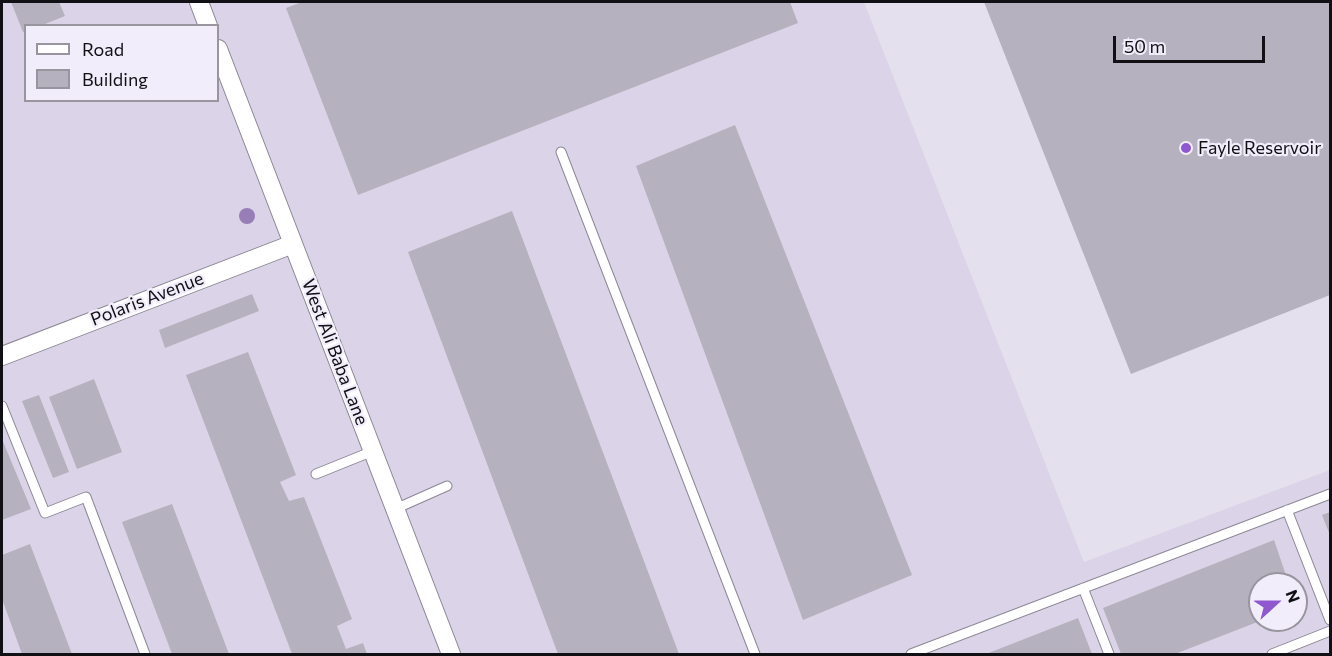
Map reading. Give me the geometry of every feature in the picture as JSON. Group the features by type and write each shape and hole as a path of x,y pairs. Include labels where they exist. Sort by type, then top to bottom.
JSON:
{"street":[{"path":"199,2 207,24"},
{"name":"West Ali Baba Lane","path":"219,52 451,654"},
{"name":"Polaris Avenue","path":"2,356 293,244"}],"lane":[{"path":"561,152 755,654"},
{"path":"2,406 45,513 86,497 145,654"},
{"path":"316,474 373,451"},
{"path":"395,509 447,486"},
{"path":"911,654 1330,494"},
{"path":"1287,510 1330,620"},
{"path":"1083,588 1109,654"},
{"path":"1272,654 1330,631"}],"shaded area":[{"path":"2,2 864,2 1084,562 1330,470 1330,654 2,654"}],"building":[{"path":"11,2 59,2 65,16 45,24 24,24 23,32"},
{"path":"302,2 790,2 798,23 358,195 286,8"},
{"name":"Fayle Reservoir","path":"984,2 1330,2 1330,295 1131,374"},
{"path":"735,125 912,575 803,620 636,166"},
{"path":"512,211 679,654 558,654 408,252"},
{"path":"252,294 259,311 165,348 159,330"},
{"path":"248,352 296,475 280,482 289,501 304,497 352,619 337,626 346,649 363,643 367,654 292,654 186,375"},
{"path":"94,379 122,452 77,469 49,397"},
{"path":"39,395 69,472 53,478 22,401"},
{"path":"2,439 31,509 2,520"},
{"path":"172,504 229,654 172,654 122,522"},
{"path":"1330,512 1330,535 1322,515"},
{"path":"1274,540 1285,572 1248,572 1248,626 1175,654 1121,654 1103,608"},
{"path":"30,544 72,654 22,654 2,599 2,555"},
{"path":"1078,618 1092,654 986,654"}],"place":[{"name":"Fayle Reservoir","path":"1186,148"}]}
